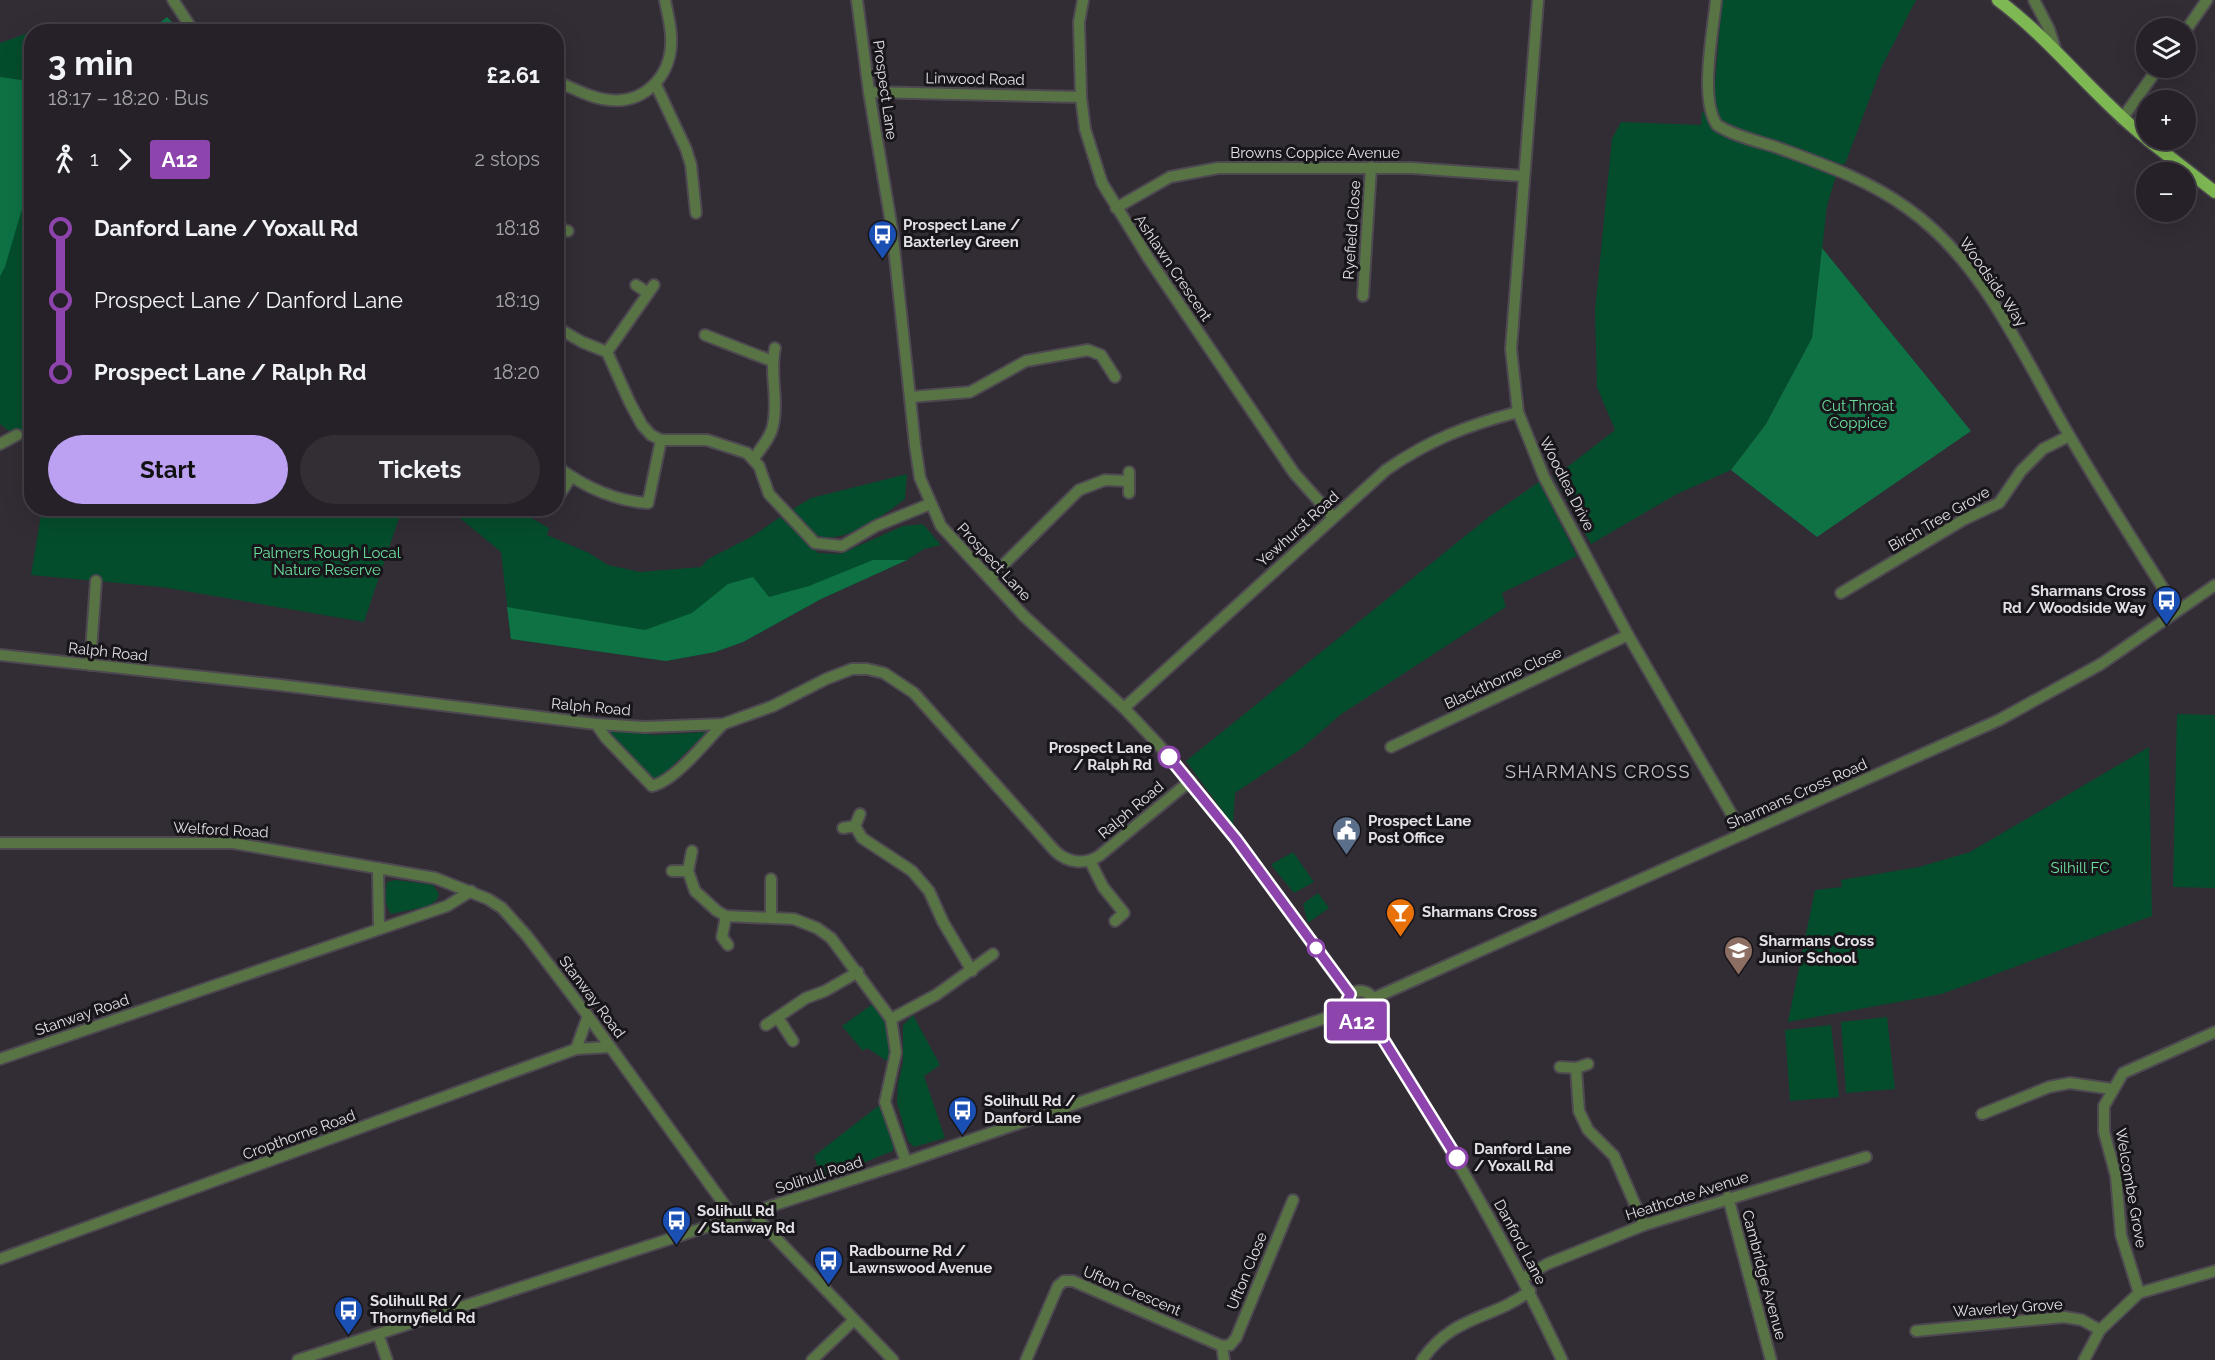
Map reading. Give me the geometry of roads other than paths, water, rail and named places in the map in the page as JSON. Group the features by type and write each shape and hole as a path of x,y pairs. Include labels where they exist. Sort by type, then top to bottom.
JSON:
{"main road":[{"path":"2002,1 2136,130"},
{"path":"2161,150 2215,192"}],"street":[{"path":"173,0 189,24"},
{"path":"564,84 610,100 627,99 656,85 667,68 670,53 671,33 665,0"},
{"name":"Prospect Lane","path":"857,0 869,92 892,229 920,478 930,504 941,526 1024,616 1124,708 1190,781 1350,994"},
{"name":"Ashlawn Crescent","path":"1083,0 1079,21 1081,97 1085,129 1092,154 1116,208 1293,473 1333,517"},
{"name":"Woodlea Drive","path":"1538,0 1511,349 1518,412 1544,477 1628,635 1743,834"},
{"name":"Woodside Way","path":"1716,0 1708,97 1710,113 1717,125 1839,170 1892,197 1926,222 1970,270 2176,609"},
{"path":"2034,0 2049,29 2056,51"},
{"path":"2194,18 2207,0"},
{"path":"2122,119 2151,78"},
{"path":"656,85 686,149 691,165 696,213"},
{"name":"Linwood Road","path":"869,92 1081,97"},
{"name":"Browns Coppice Avenue","path":"1116,208 1170,177 1204,170 1371,167 1523,176"},
{"name":"Ryefield Close","path":"1363,296 1371,167"},
{"path":"564,230 568,231"},
{"path":"607,352 651,289 636,285"},
{"path":"564,332 607,352 612,359 617,379 642,425 661,440 706,440 747,453 754,458 769,494 815,543 842,546 876,526 930,504"},
{"path":"705,335 736,350 772,362"},
{"path":"754,458 774,424 772,362 776,348"},
{"path":"910,397 970,392 1026,361 1088,350 1101,355 1115,377"},
{"name":"Yewhurst Road","path":"1124,708 1386,470 1428,443 1465,426 1518,412"},
{"path":"0,444 17,435"},
{"name":"Birch Tree Grove","path":"1841,593 1963,520 1999,503 2021,471 2043,449 2069,436"},
{"path":"564,472 589,488 634,502 648,502 661,440"},
{"path":"564,488 571,477"},
{"path":"990,578 1079,490 1105,480 1129,482"},
{"path":"90,665 96,581"},
{"name":"Sharmans Cross Road","path":"1374,998 1998,720 2101,664 2176,609 2215,585"},
{"name":"Blackthorne Close","path":"1391,747 1628,635"},
{"name":"Ralph Road","path":"0,655 279,685 596,724 673,727 723,724 773,706 842,672 867,669 884,673 914,693 1060,856 1075,862 1090,861 1131,831 1190,781"},
{"path":"596,724 606,738 652,786 661,784 672,775 723,724"},
{"path":"855,826 860,814"},
{"path":"843,828 855,826"},
{"path":"855,826 862,838 912,871 929,891 943,922 972,971"},
{"name":"Welford Road","path":"0,843 233,843 279,849 435,878 471,891"},
{"path":"692,851 688,871 695,891 701,899 726,916 794,919 818,928 831,938 891,1019 896,1052 885,1092 885,1102 906,1162"},
{"path":"1090,861 1103,887 1124,913 1114,921"},
{"path":"378,868 379,929"},
{"path":"672,871 688,871"},
{"path":"771,879 771,918"},
{"name":"Stanway Road","path":"0,1059 447,906 471,891 502,908 513,919 588,1016 734,1218"},
{"path":"726,916 722,936 728,945"},
{"path":"891,1019 972,971 993,954"},
{"path":"766,1025 806,998 825,991 858,972"},
{"path":"1362,990 1374,998 1376,1009 1370,1018 1355,1020 1346,1011 1345,1002 1350,994 1362,990"},
{"name":"Solihull Road","path":"298,1360 906,1162 1346,1011"},
{"path":"576,1049 588,1016"},
{"path":"778,1018 793,1041"},
{"name":"Danford Lane","path":"1370,1018 1450,1146 1530,1291 1562,1360"},
{"path":"1982,1114 2049,1087 2070,1083 2112,1089 2124,1073 2215,1032"},
{"name":"Cropthorne Road","path":"0,1259 576,1049 610,1047"},
{"path":"1560,1067 1576,1068 1588,1064"},
{"path":"1576,1068 1579,1111 1588,1130 1614,1156 1644,1225"},
{"name":"Welcombe Grove","path":"2112,1089 2104,1106 2104,1132 2116,1176 2121,1235 2139,1293"},
{"name":"Heathcote Avenue","path":"1522,1278 1547,1264 1644,1225 1728,1197 1866,1157"},
{"name":"Cambridge Avenue","path":"1728,1197 1772,1360"},
{"name":"Ufton Close","path":"1222,1346 1230,1345 1236,1338 1293,1200"},
{"path":"752,1213 853,1321 893,1360"},
{"path":"2084,1360 2100,1330 2139,1293 2215,1271"},
{"name":"Ufton Crescent","path":"1026,1360 1058,1286 1064,1281 1073,1281 1222,1346"},
{"path":"1422,1360 1438,1339 1450,1329 1530,1291"},
{"name":"Waverley Grove","path":"1916,1330 2064,1317 2082,1320 2100,1330"},
{"path":"812,1360 853,1321"},
{"path":"378,1334 387,1360"},
{"path":"1222,1346 1224,1360"}],"place":[{"name":"Prospect Lane / Baxterley Green","path":"882,260"},
{"name":"Sharmans Cross Rd / Woodside Way","path":"2167,626"},
{"name":"Prospect Lane / Ralph Rd","path":"1169,757"},
{"name":"Prospect Lane Post Office","path":"1347,856"},
{"name":"Sharmans Cross","path":"1401,938"},
{"name":"Sharmans Cross Junior School","path":"1738,976"},
{"name":"Solihull Rd / Danford Lane","path":"963,1136"},
{"name":"Danford Lane / Yoxall Rd","path":"1457,1158"},
{"name":"Solihull Rd / Stanway Rd","path":"676,1246"},
{"name":"Radbourne Rd / Lawnswood Avenue","path":"828,1286"},
{"name":"Solihull Rd / Thornyfield Rd","path":"349,1336"}],"district":[{"name":"SHARMANS CROSS","path":"1598,771"}],"park label":[{"name":"Cut Throat Coppice","path":"1858,414"},
{"name":"Palmers Rough Local Nature Reserve","path":"327,562"},
{"name":"Silhill FC","path":"2080,868"}]}
